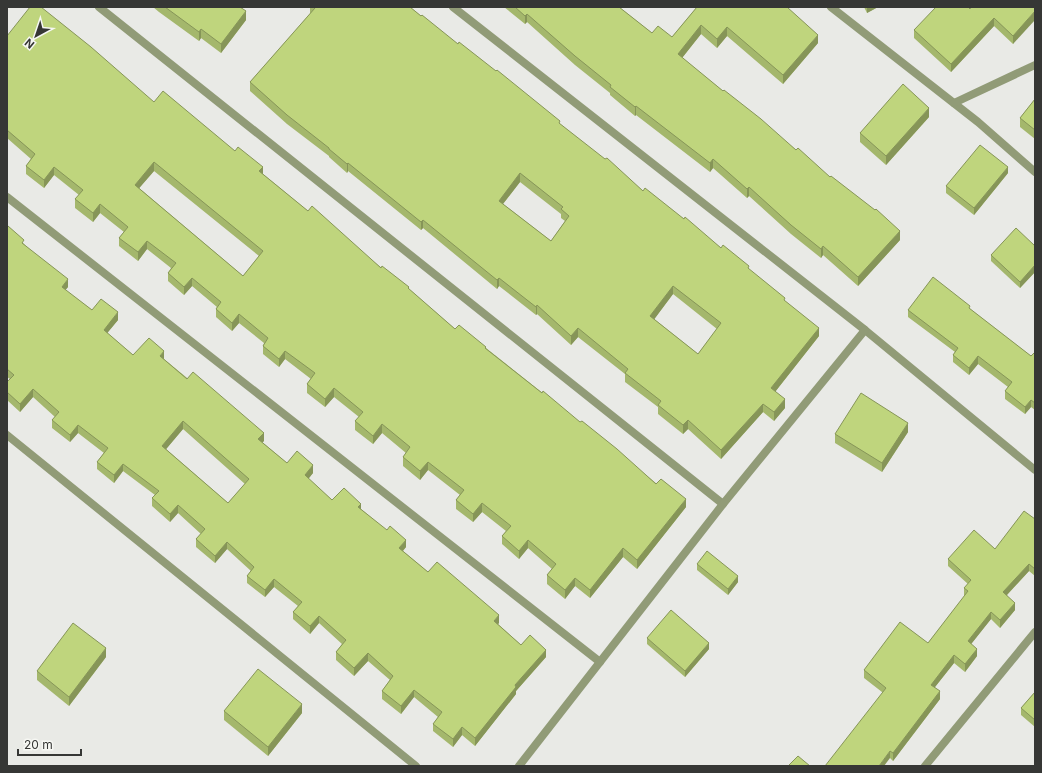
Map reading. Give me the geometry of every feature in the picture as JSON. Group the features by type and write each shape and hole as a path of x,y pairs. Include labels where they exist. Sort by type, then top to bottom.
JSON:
{"street":[{"path":"99,7 723,504"},
{"path":"453,7 865,330 1035,470"},
{"path":"831,7 978,122 1035,172"},
{"path":"954,103 1035,65"},
{"path":"7,197 600,662"},
{"path":"519,766 723,504 865,330"},
{"path":"7,435 416,766"},
{"path":"925,766 1035,632"}],"building":[{"path":"30,7 41,7 91,47 154,102 163,91 235,151 238,147 263,167 259,171 308,211 312,206 381,268 382,266 409,287 408,288 455,329 459,325 486,347 485,348 542,393 543,391 580,422 582,421 617,449 656,484 661,479 686,499 637,560 623,548 590,590 575,578 565,590 547,575 556,564 528,540 519,551 502,536 511,526 482,503 473,514 456,500 464,490 428,462 420,471 403,457 410,447 382,424 373,436 355,421 363,412 334,388 325,399 307,384 315,373 285,351 279,359 263,346 268,338 239,314 232,323 216,309 221,302 192,278 184,287 168,273 176,263 147,241 138,252 119,238 128,227 100,204 93,213 75,199 83,190 54,167 44,180 26,166 35,154 7,130 7,36","holes":["154,162 263,251 243,276 135,185"]},
{"path":"165,7 240,7 246,11 221,44 201,29 199,32"},
{"path":"313,7 410,7 458,44 459,42 496,71 497,70 560,121 559,123 605,159 607,158 643,191 645,188 684,219 685,217 721,248 723,245 749,266 748,268 785,298 784,300 819,328 771,388 785,399 774,412 763,404 721,450 688,420 683,425 658,405 661,401 625,373 628,369 578,328 571,336 537,305 536,307 499,278 497,280 423,220 421,222 348,163 347,164 287,115 250,82 315,8","holes":["520,173 563,207 561,209 569,216 551,241 499,201","673,286 721,323 698,354 650,316"]},
{"path":"515,7 619,7 652,33 658,26 672,37 697,7 787,7 818,35 783,75 727,27 717,39 701,25 678,54 723,91 724,90 761,119 796,150 798,148 830,177 831,176 875,210 876,209 900,231 858,277 823,246 821,249 791,225 749,187 747,189 713,159 710,163 636,106 635,107 527,14 525,16"},
{"path":"936,7 968,7 970,9 971,7 1035,7 1035,11 1013,36 994,18 951,64 914,30"},
{"path":"903,84 929,108 886,156 860,133"},
{"path":"1035,99 1035,130 1020,118"},
{"path":"980,145 1008,167 974,208 946,186"},
{"path":"8,226 24,240 22,243 68,279 62,287 92,310 101,299 118,312 104,330 133,355 149,338 164,351 160,356 187,379 193,372 264,433 258,439 287,463 297,451 313,465 305,475 332,500 344,488 361,504 358,507 387,530 390,526 406,540 399,548 428,572 437,562 499,615 494,621 521,645 530,635 546,650 515,685 516,687 475,738 462,727 453,739 433,724 442,712 414,690 401,706 382,691 393,676 368,653 354,668 336,652 346,640 319,616 310,626 293,612 302,602 274,579 265,590 247,576 254,567 227,542 215,556 196,539 205,529 178,505 170,514 152,498 159,491 123,464 114,475 97,462 108,448 78,425 70,435 52,420 59,412 33,389 20,404 7,392 7,382 14,375 7,369","holes":["183,421 249,479 228,503 162,446"]},
{"path":"1016,228 1035,246 1035,265 1020,282 991,255"},
{"path":"933,277 970,306 969,308 1031,356 1035,352 1035,403 1031,400 1025,407 1005,391 1012,382 978,356 969,368 953,355 958,348 908,310"},
{"path":"861,393 908,423 882,463 835,434"},
{"path":"1024,511 1035,519 1035,569 1029,564 1003,592 1015,603 1000,620 991,612 968,641 977,649 965,664 954,655 931,685 940,691 893,753 890,751 879,766 825,766 886,688 864,670 900,622 928,643 968,591 964,588 971,580 948,559 974,530 995,549"},
{"path":"707,551 738,576 728,589 697,564"},
{"path":"671,610 709,643 685,671 647,638"},
{"path":"73,623 106,648 69,697 37,671"},
{"path":"258,669 302,704 268,747 224,711"},
{"path":"1035,692 1035,720 1021,708"},
{"path":"798,756 810,766 788,766"}]}
